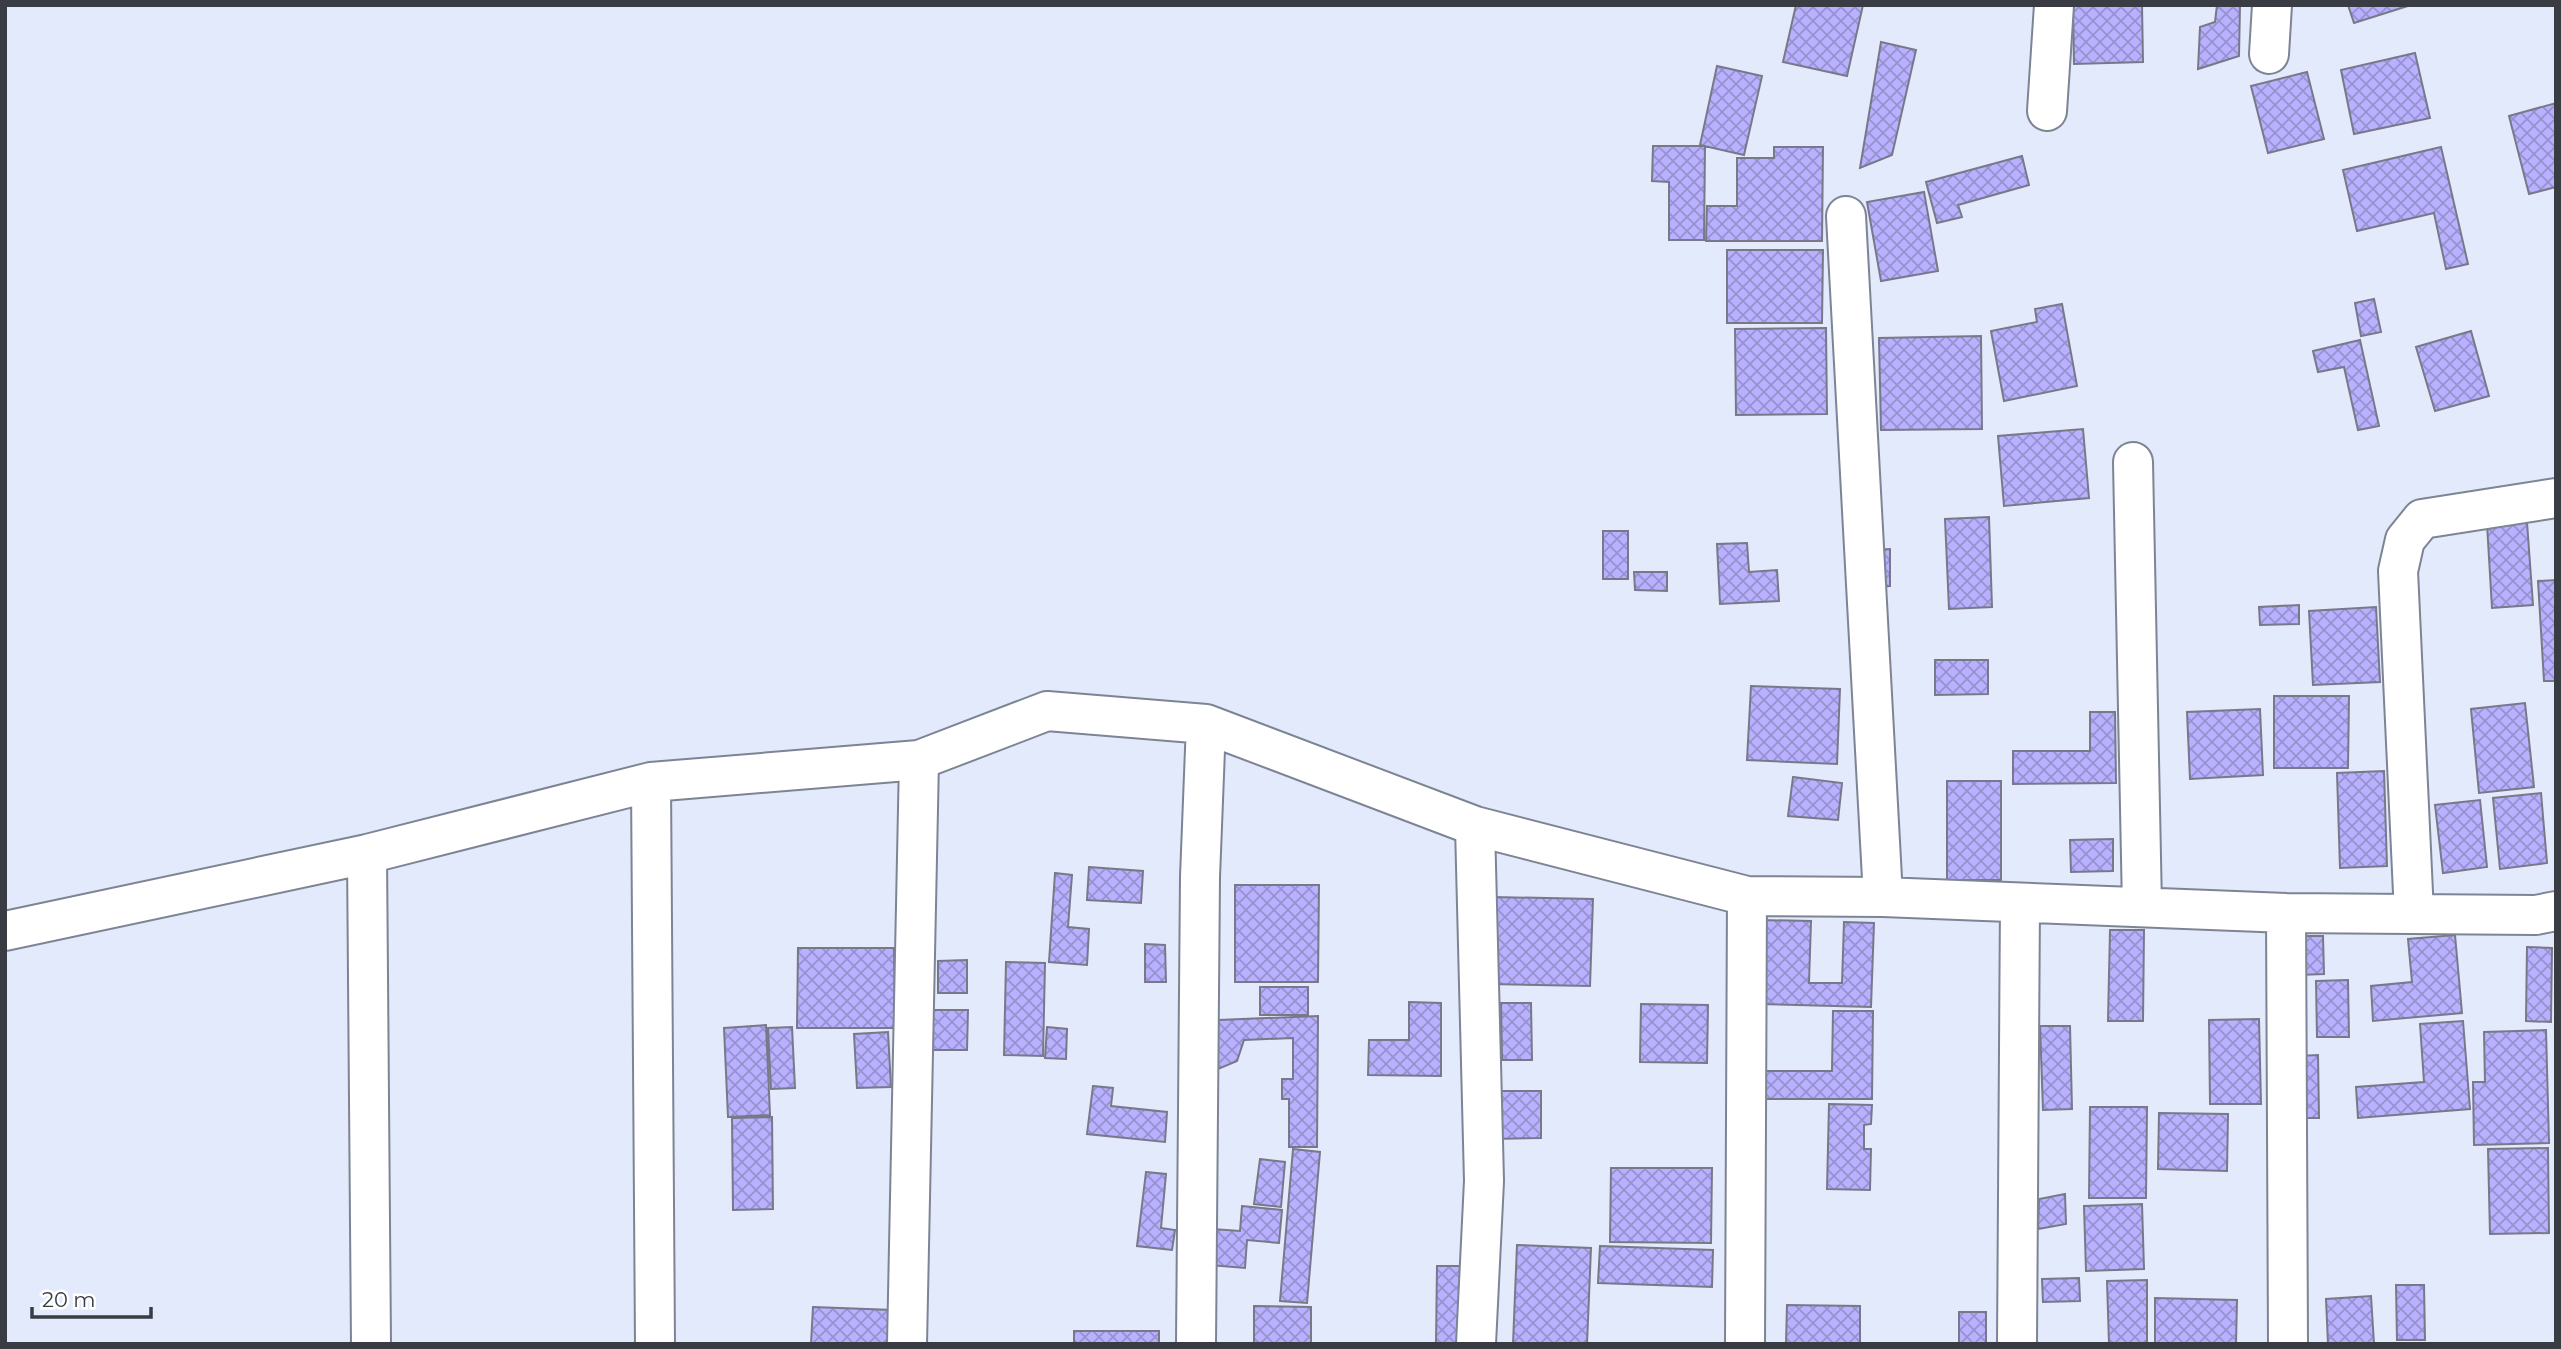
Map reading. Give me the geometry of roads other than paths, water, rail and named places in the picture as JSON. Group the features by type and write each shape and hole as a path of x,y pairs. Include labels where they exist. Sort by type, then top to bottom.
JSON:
{"street":[{"path":"2047,111 2054,5"},
{"path":"2269,54 2272,5"},
{"path":"1846,216 1883,897"},
{"path":"2133,462 2142,907"},
{"path":"2414,914 2399,571 2405,540 2422,519 2556,498"},
{"path":"5,931 367,854 651,782 919,760 1047,711 1206,724 1475,826 1746,896 1883,897 2286,913 2536,915 2556,911"},
{"path":"1196,1344 1200,877 1206,724"},
{"path":"907,1344 919,760"},
{"path":"651,782 655,1344"},
{"path":"1475,826 1484,1181 1476,1344"},
{"path":"367,854 371,1344"},
{"path":"1745,1344 1746,896"},
{"path":"2017,1344 2020,903"},
{"path":"2286,913 2288,1344"}]}
